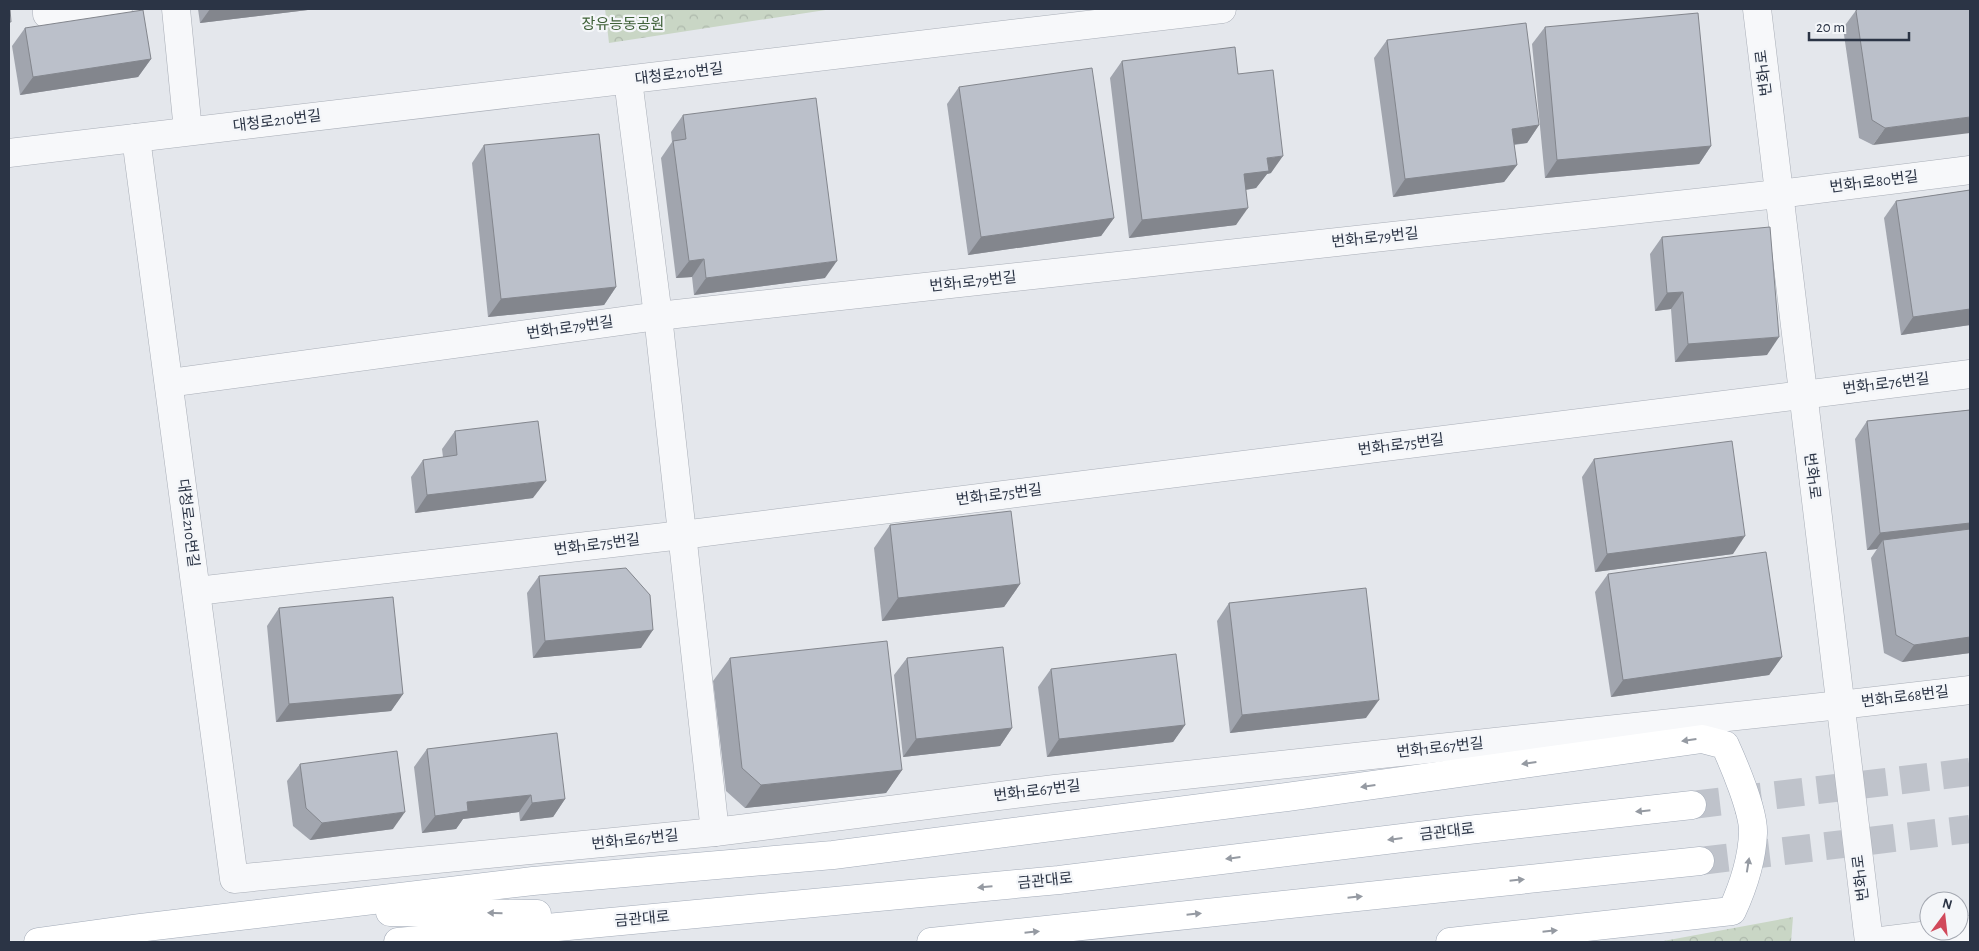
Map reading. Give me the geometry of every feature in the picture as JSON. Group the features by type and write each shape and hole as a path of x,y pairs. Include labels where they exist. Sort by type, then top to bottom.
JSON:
{"main road":[{"path":"38,942 276,911 533,881 833,855 1287,797 1702,739 1725,745 1740,781 1753,832 1745,882 1732,911 1450,942"},
{"name":"금관대로","path":"398,942 1059,880 1468,830 1692,805"},
{"path":"931,942 1700,860"},
{"path":"276,911 684,915"}],"street":[{"path":"47,9 47,14 118,9"},
{"path":"176,9 188,131"},
{"name":"대청로210번길","path":"9,153 1222,9"},
{"name":"번화1로","path":"1757,9 1869,942"},
{"path":"628,80 658,316 715,832"},
{"name":"대청로210번길","path":"136,138 234,879"},
{"name":"번화1로80번길","path":"1778,194 1970,170"},
{"name":"번화1로79번길","path":"169,383 658,316 1778,194"},
{"name":"번화1로76번길","path":"1802,394 1970,374"},
{"name":"번화1로75번길","path":"196,591 682,535 1802,394"},
{"name":"번화1로68번길","path":"1840,705 1970,690"},
{"name":"번화1로67번길","path":"234,879 715,832 1055,789 1840,705"},
{"path":"1873,942 1970,930"}],"green space":[{"name":"장유능동공원","path":"605,9 832,9 609,43"},
{"path":"1793,917 1791,942 1658,942"}],"building":[{"path":"10,9 11,22 9,22"},
{"path":"1857,9 1970,9 1970,117 1885,128 1872,120"},
{"path":"143,10 151,59 33,77 25,28"},
{"path":"1698,13 1711,146 1557,160 1545,27"},
{"path":"1526,23 1539,125 1512,129 1517,165 1405,179 1387,40"},
{"path":"1235,47 1238,74 1273,70 1283,156 1267,158 1269,171 1244,174 1248,208 1142,220 1122,61"},
{"path":"1092,68 1114,218 981,237 959,87"},
{"path":"816,98 837,261 706,278 704,259 689,261 673,141 686,139 683,115"},
{"path":"599,134 616,287 501,299 484,145"},
{"path":"1970,190 1970,309 1913,317 1896,201"},
{"path":"1770,227 1779,337 1688,344 1683,292 1667,293 1662,237"},
{"path":"1970,410 1970,523 1880,533 1867,421"},
{"path":"538,421 546,481 427,495 423,460 457,455 455,431"},
{"path":"1732,441 1745,536 1607,554 1594,459"},
{"path":"1011,511 1020,584 898,598 890,525"},
{"path":"1970,529 1970,637 1914,645 1896,635 1883,540"},
{"path":"1766,552 1782,657 1623,680 1608,574"},
{"path":"626,568 650,595 653,630 545,641 539,576"},
{"path":"1366,588 1379,700 1242,715 1229,603"},
{"path":"393,597 403,694 289,704 279,608"},
{"path":"887,641 902,770 761,785 742,768 730,658"},
{"path":"1003,647 1012,728 916,739 907,658"},
{"path":"1176,654 1185,725 1059,739 1051,669"},
{"path":"557,733 565,799 532,803 531,795 467,802 468,811 435,816 427,749"},
{"path":"397,751 405,812 322,823 306,808 300,764"}],"tunnel":[{"path":"1692,805 1970,772"},
{"path":"1700,861 1970,829"}]}
